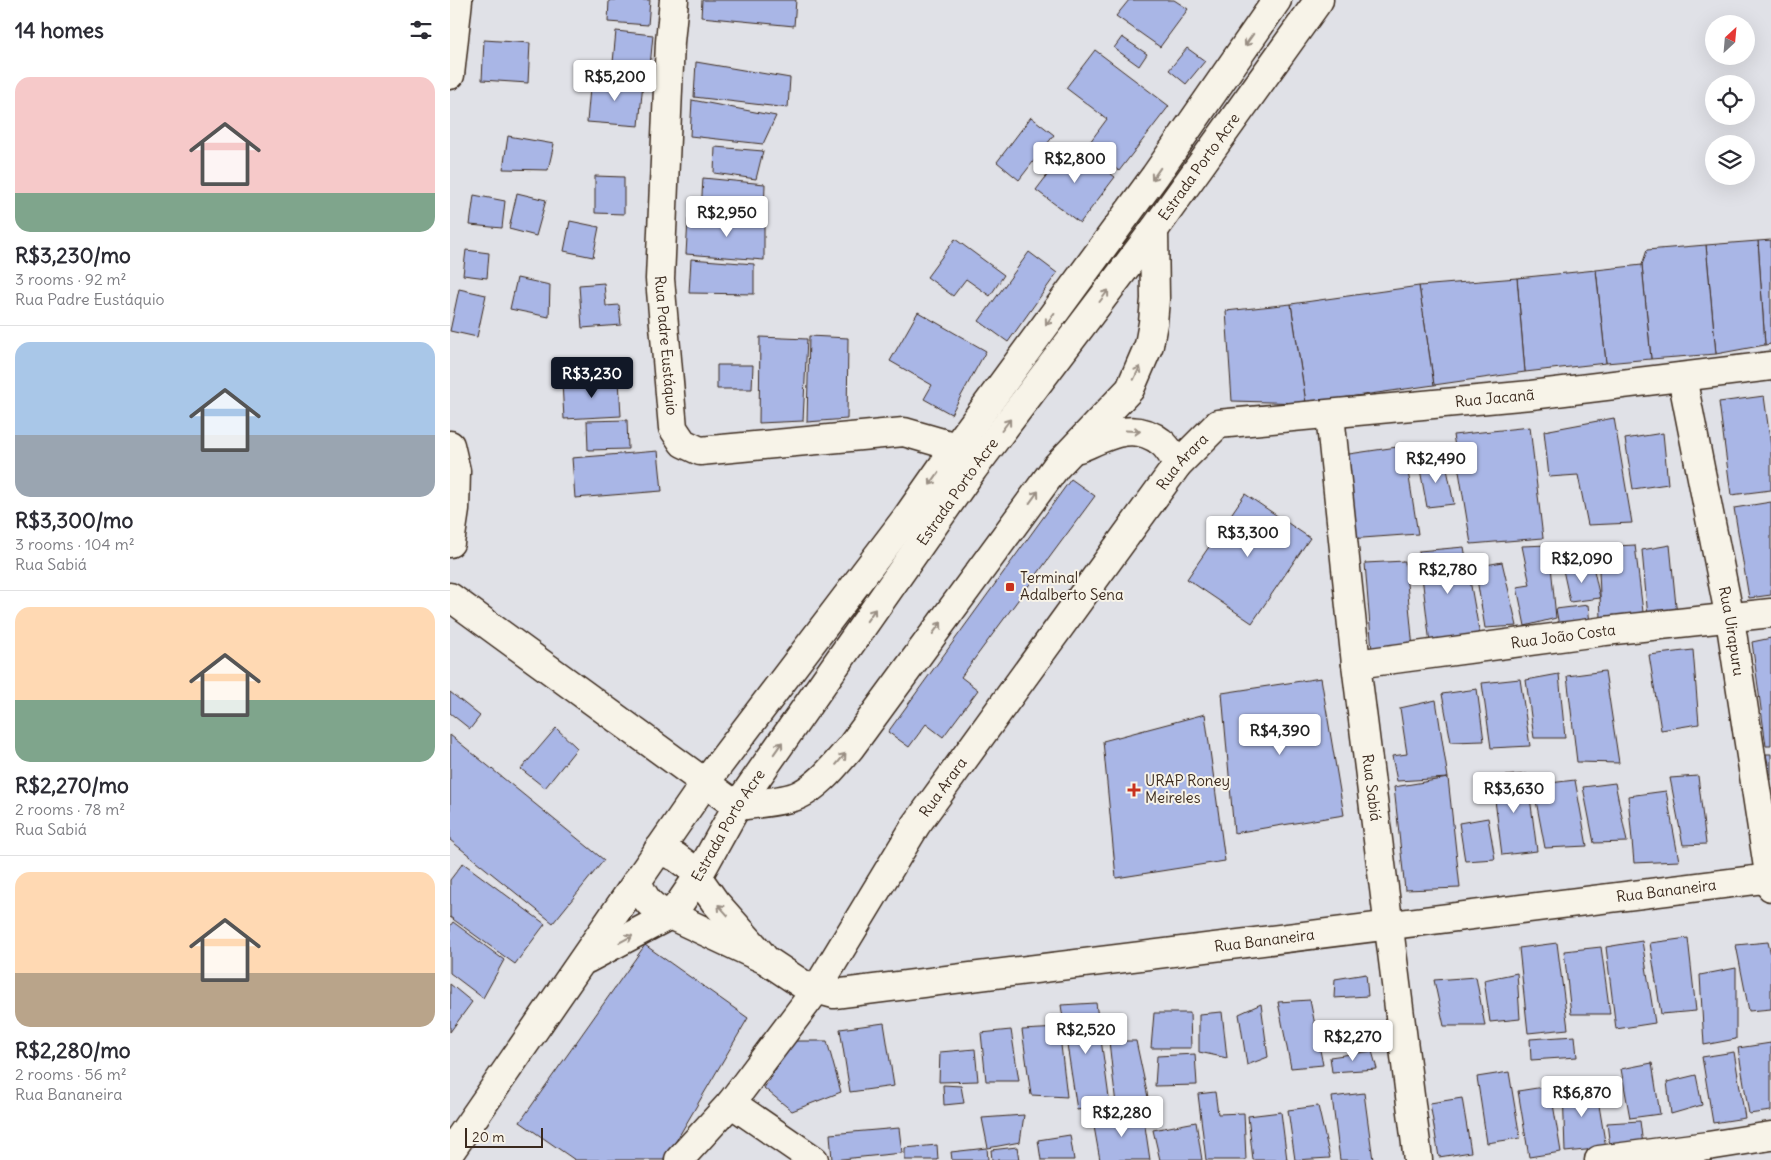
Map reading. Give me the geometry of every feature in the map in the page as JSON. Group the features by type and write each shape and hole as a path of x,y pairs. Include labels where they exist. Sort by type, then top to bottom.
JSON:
{"street":[{"path":"450,75 458,0"},
{"name":"Rua Padre Eustáquio","path":"674,0 670,42 660,279 673,428 683,443 700,451 904,432 956,447 978,462"},
{"name":"Estrada Porto Acre","path":"450,1152 706,783 907,517 956,447 1155,176 1277,0"},
{"name":"Estrada Porto Acre","path":"583,961 670,915 697,878 737,806 978,462 1154,230 1319,0"},
{"path":"450,597 737,806 797,796 815,785 850,748 1056,467 1130,389 1149,345 1156,299 1154,230"},
{"name":"Rua Jacanã","path":"1218,424 1531,395 1771,366"},
{"name":"Rua Uirapuru","path":"1682,377 1730,619 1771,881"},
{"name":"Rua Sabiá","path":"1330,415 1356,664 1418,1160"},
{"name":"Rua Arara","path":"679,1160 731,1103 816,990 916,825 1178,464 1218,424"},
{"path":"1070,451 1122,431 1142,432 1162,442 1178,464"},
{"path":"450,445 456,471 455,510 450,543"},
{"name":"Rua João Costa","path":"1356,664 1606,631 1730,619 1771,613"},
{"path":"658,850 676,857 691,868 697,878"},
{"name":"Rua Bananeira","path":"697,878 715,902 766,960"},
{"path":"637,881 644,898 657,910 670,915"},
{"name":"Rua Bananeira","path":"670,915 766,960 805,986 834,994 1389,925 1771,881"},
{"path":"731,1103 814,1160"},
{"path":"1599,1160 1771,1136"}],"building":[{"path":"609,0 650,0 648,25 608,22"},
{"path":"702,0 796,0 794,26 701,17"},
{"path":"1129,0 1174,0 1188,9 1160,47 1116,16"},
{"path":"616,31 653,35 649,77 612,73"},
{"path":"1122,37 1147,54 1139,66 1114,48"},
{"path":"484,40 530,43 528,83 482,80"},
{"path":"1187,48 1205,61 1186,84 1169,70"},
{"path":"1095,50 1169,106 1119,171 1087,146 1107,119 1066,88"},
{"path":"696,62 790,78 788,108 694,97"},
{"path":"591,77 643,82 639,126 587,122"},
{"path":"692,100 776,116 763,144 690,136"},
{"path":"1031,117 1054,135 1019,180 997,162"},
{"path":"508,136 554,144 548,170 503,169"},
{"path":"1071,144 1115,177 1080,223 1036,190"},
{"path":"715,147 763,151 756,179 714,173"},
{"path":"595,176 624,177 624,214 595,213"},
{"path":"703,178 765,184 764,218 701,212"},
{"path":"517,193 546,200 536,236 509,229"},
{"path":"474,195 505,201 502,228 470,225"},
{"path":"764,218 764,260 686,254 688,219"},
{"path":"570,221 599,227 593,257 564,251"},
{"path":"955,239 1004,275 990,296 966,279 953,296 927,277"},
{"path":"1771,240 1771,344 1765,345 1758,241"},
{"path":"1758,241 1765,345 1716,354 1706,245"},
{"path":"1706,245 1716,354 1651,359 1642,265 1647,250"},
{"path":"466,250 489,253 487,278 463,275"},
{"path":"1029,252 1057,273 1008,342 979,321"},
{"path":"691,259 754,264 754,294 689,293"},
{"path":"1642,265 1651,359 1606,363 1596,270"},
{"path":"1596,270 1606,363 1525,372 1517,278"},
{"path":"517,278 550,285 549,317 510,309"},
{"path":"1517,278 1525,372 1434,385 1419,286"},
{"path":"604,283 606,306 619,305 621,325 582,328 579,285"},
{"path":"1419,286 1434,385 1306,403 1291,304"},
{"path":"459,289 486,295 477,337 450,331"},
{"path":"1291,304 1306,403 1232,401 1226,311"},
{"path":"918,312 986,351 951,414 924,399 932,385 890,361"},
{"path":"809,336 848,338 847,419 807,422"},
{"path":"760,337 807,339 803,421 759,423"},
{"path":"717,365 753,365 752,389 717,389"},
{"path":"619,379 621,416 564,419 562,382"},
{"path":"1764,396 1771,447 1771,490 1731,495 1719,402"},
{"path":"1614,418 1632,523 1588,525 1578,475 1549,477 1544,431"},
{"path":"627,420 628,449 588,450 587,421"},
{"path":"1530,427 1543,538 1471,544 1453,435"},
{"path":"1663,433 1668,484 1633,489 1625,439"},
{"path":"1404,446 1418,534 1349,539 1342,455"},
{"path":"658,451 662,491 575,498 572,458"},
{"path":"1445,459 1454,504 1427,507 1419,464"},
{"name":"Terminal Adalberto Sena","path":"1071,479 1095,496 961,677 978,690 943,737 926,724 909,747 888,732"},
{"path":"1245,494 1310,538 1252,623 1187,579"},
{"path":"1771,502 1771,595 1749,598 1734,508"},
{"path":"1549,545 1556,618 1525,626 1517,587 1530,585 1522,546"},
{"path":"1635,545 1643,612 1601,618 1598,547"},
{"path":"1670,545 1677,616 1648,618 1642,550"},
{"path":"1464,547 1480,636 1430,644 1419,551"},
{"path":"1405,561 1413,649 1372,652 1365,563"},
{"path":"1502,562 1517,626 1485,628 1475,567"},
{"path":"1593,566 1600,598 1570,602 1563,570"},
{"path":"1588,605 1590,624 1559,626 1556,609"},
{"path":"1771,638 1771,746 1766,746 1752,642"},
{"path":"1693,650 1699,724 1661,730 1649,655"},
{"path":"1605,671 1619,763 1577,762 1567,676"},
{"path":"1559,674 1565,738 1534,738 1526,680"},
{"path":"1321,678 1344,815 1234,833 1222,693"},
{"path":"1520,679 1530,746 1491,748 1482,683"},
{"path":"1477,689 1484,741 1451,742 1442,694"},
{"path":"450,692 480,716 470,729 450,713"},
{"path":"1436,700 1448,778 1397,781 1392,756 1407,754 1400,708"},
{"path":"1205,714 1225,861 1116,878 1103,741"},
{"path":"556,728 577,748 545,788 521,769"},
{"path":"450,735 604,860 553,923 450,840"},
{"path":"1766,754 1771,754 1771,780"},
{"path":"1527,774 1537,851 1502,855 1492,777"},
{"path":"1698,776 1706,844 1683,845 1670,778"},
{"path":"1448,778 1460,888 1405,890 1394,787"},
{"path":"1575,780 1587,846 1545,848 1533,785"},
{"path":"1615,783 1627,842 1594,843 1583,787"},
{"path":"1666,791 1679,861 1634,863 1628,796"},
{"path":"1488,818 1495,859 1465,861 1459,823"},
{"path":"463,863 545,924 515,964 450,917 450,880"},
{"path":"453,922 504,960 483,998 450,973 450,926"},
{"path":"1688,938 1696,1011 1661,1014 1650,943"},
{"path":"1642,941 1655,1023 1616,1029 1606,947"},
{"path":"1768,942 1771,955 1771,1009 1749,1011 1736,945"},
{"path":"1557,943 1568,1029 1528,1033 1519,948"},
{"path":"645,945 748,1018 665,1160 575,1160 520,1122"},
{"path":"1601,947 1610,1014 1571,1014 1564,951"},
{"path":"1736,968 1736,1039 1704,1045 1700,975"},
{"path":"1517,973 1520,1019 1490,1022 1484,980"},
{"path":"1366,974 1368,996 1334,998 1335,979"},
{"path":"1476,977 1485,1026 1444,1026 1434,980"},
{"path":"450,984 472,1002 450,1032"},
{"path":"1310,1000 1323,1065 1291,1068 1278,1002"},
{"path":"1096,1003 1110,1105 1077,1110 1061,1005"},
{"path":"1261,1004 1268,1057 1247,1065 1239,1014"},
{"path":"1222,1012 1227,1058 1199,1052 1199,1014"},
{"path":"1154,1013 1190,1013 1191,1048 1151,1048"},
{"path":"884,1023 894,1086 850,1092 840,1029"},
{"path":"1059,1028 1067,1097 1031,1095 1022,1030"},
{"path":"1011,1030 1019,1081 986,1081 981,1033"},
{"path":"1575,1036 1577,1057 1531,1060 1530,1039"},
{"path":"793,1041 827,1041 841,1092 792,1111 764,1088"},
{"path":"1109,1041 1136,1041 1149,1102 1116,1105"},
{"path":"1771,1043 1771,1111 1749,1114 1738,1048"},
{"path":"975,1049 978,1081 939,1082 940,1052"},
{"path":"1372,1051 1377,1069 1332,1072 1330,1057"},
{"path":"1734,1052 1745,1118 1713,1123 1702,1057"},
{"path":"1195,1054 1197,1085 1155,1086 1157,1056"},
{"path":"1652,1063 1660,1114 1630,1118 1621,1069"},
{"path":"1509,1072 1520,1138 1487,1143 1477,1077"},
{"path":"1696,1075 1702,1105 1671,1114 1667,1082"},
{"path":"1595,1081 1606,1148 1565,1152 1563,1086"},
{"path":"943,1085 961,1086 964,1103 944,1105"},
{"path":"1550,1086 1561,1152 1529,1157 1518,1091"},
{"path":"1215,1092 1218,1114 1244,1113 1246,1160 1206,1160 1198,1094"},
{"path":"1364,1093 1373,1160 1340,1160 1332,1097"},
{"path":"1462,1098 1471,1152 1439,1157 1430,1103"},
{"path":"1318,1106 1330,1158 1295,1160 1288,1110"},
{"path":"1281,1112 1287,1160 1253,1160 1248,1116"},
{"path":"1143,1113 1150,1160 1100,1160 1093,1121"},
{"path":"1024,1115 1020,1142 988,1148 982,1118"},
{"path":"1640,1121 1643,1145 1610,1147 1607,1123"},
{"path":"1196,1122 1202,1160 1160,1160 1153,1130"},
{"path":"899,1128 902,1153 832,1160 830,1134"},
{"path":"1070,1135 1074,1160 1041,1160 1038,1140"},
{"path":"937,1145 938,1160 905,1160 905,1148"},
{"path":"1017,1147 1019,1160 992,1160 991,1150"},
{"path":"987,1148 988,1160 952,1160 951,1152"}],"place":[{"name":"Terminal Adalberto Sena","path":"1010,587"},
{"name":"URAP Roney Meireles","path":"1134,790"}]}
